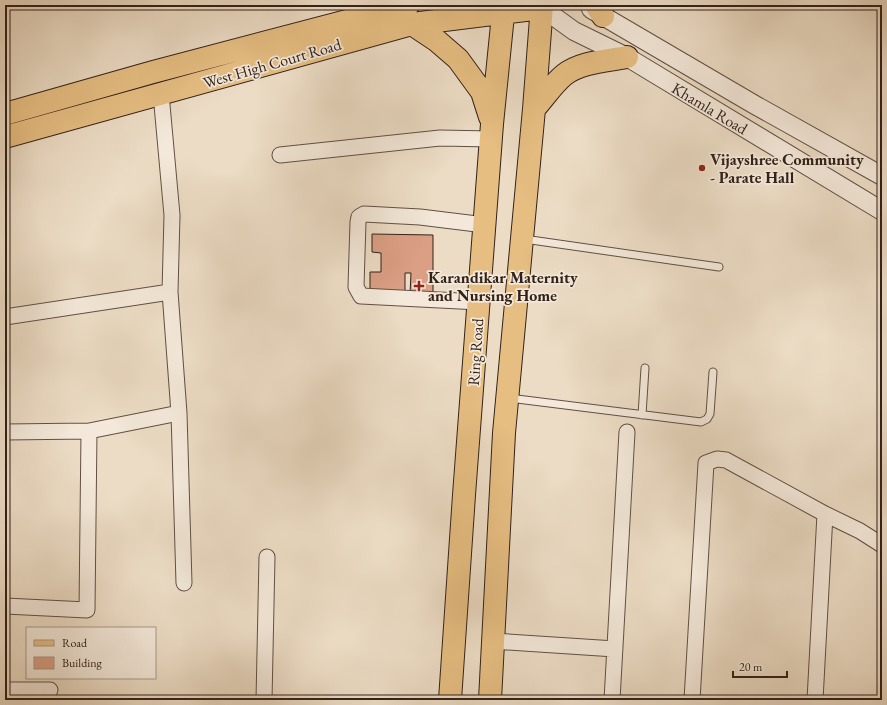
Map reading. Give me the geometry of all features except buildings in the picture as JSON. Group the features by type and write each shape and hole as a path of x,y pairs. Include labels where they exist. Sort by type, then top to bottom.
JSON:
{"main road":[{"name":"West High Court Road","path":"5,114 153,72 410,14 540,6"},
{"path":"490,700 503,441 534,109 540,6"},
{"name":"Ring Road","path":"450,700 492,132 504,9"},
{"name":"West High Court Road","path":"5,137 161,94 410,14"},
{"path":"410,14 458,59 482,92 492,132"},
{"path":"534,109 563,76 571,70 582,66 627,57"}],"street":[{"name":"Khamla Road","path":"540,6 574,31 627,57 882,211"},
{"name":"Khamla Road","path":"595,9 755,105 882,176"},
{"path":"161,94 172,215 170,292 179,413 184,583"},
{"path":"280,156 492,132"},
{"path":"479,302 361,296 356,287 358,222 359,217 364,214 420,217 485,225"},
{"path":"5,317 170,292"},
{"path":"5,432 88,431 179,413"},
{"path":"5,606 87,610 88,431"},
{"path":"612,700 627,432"},
{"path":"692,700 706,463 717,459 726,460 882,545"},
{"path":"815,700 825,514"},
{"path":"264,700 267,557"},
{"path":"493,641 615,649"},
{"path":"5,690 50,690"}],"lane":[{"path":"522,238 719,268"},
{"path":"642,415 645,368"},
{"path":"507,398 700,422 707,419 710,414 713,372"}],"place":[{"name":"Vijayshree Community - Parate Hall","path":"702,168"},
{"name":"Karandikar Maternity and Nursing Home","path":"419,286"}]}
